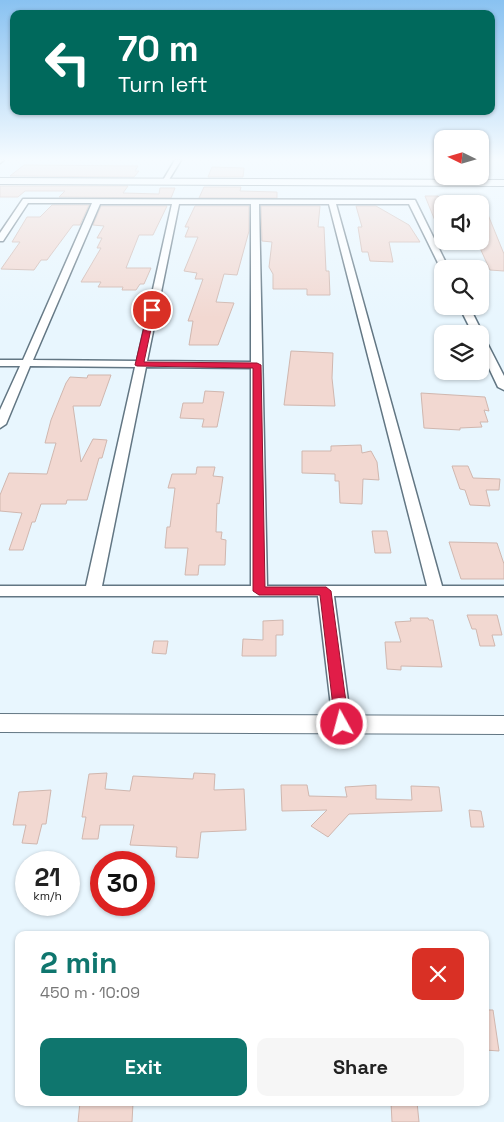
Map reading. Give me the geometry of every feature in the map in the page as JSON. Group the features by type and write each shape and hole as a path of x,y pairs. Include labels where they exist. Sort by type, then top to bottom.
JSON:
{"street":[{"path":"0,239 18,212"},
{"path":"0,424 92,212"},
{"path":"93,591 174,212"},
{"path":"255,212 259,591"},
{"path":"335,212 436,591"},
{"path":"417,212 441,260"},
{"path":"489,357 504,387"},
{"path":"0,363 257,365"},
{"path":"0,591 504,591"},
{"path":"326,591 342,724"},
{"path":"0,723 504,725"}],"building":[{"path":"45,212 86,212 80,225 73,225 47,260 41,260 34,270 1,269 20,242 12,242 27,217 40,217"},
{"path":"98,212 164,212 153,235 139,235 126,268 151,268 144,284 140,284 136,290 122,290 123,287 98,287 101,282 81,282 101,248 97,248 102,238 97,238 104,226 93,225"},
{"path":"192,212 249,212 249,231 237,275 224,274 216,302 234,303 218,345 189,345 193,321 188,321 203,279 195,279 197,273 184,271 198,237 185,237 189,227 185,227"},
{"path":"261,212 319,212 318,227 324,227 326,271 329,271 330,295 307,295 307,289 273,289 273,274 269,267 272,242 262,241"},
{"path":"358,212 387,212 409,225 420,242 389,242 393,262 370,261 368,252 362,252 358,227 362,227"},
{"path":"489,217 504,254 504,271 490,270 489,260 485,260 481,250 489,250"},
{"path":"291,351 333,353 332,378 335,406 284,405"},
{"path":"88,375 111,375 100,406 73,406 81,462 93,439 107,440 102,458 99,458 87,500 67,500 66,504 41,504 35,522 32,522 23,550 9,550 22,513 0,511 0,495 9,473 47,474 56,443 45,443 51,420 66,383 70,377 87,378"},
{"path":"205,391 224,392 217,427 202,427 204,419 180,418 183,403 203,403"},
{"path":"421,393 485,397 489,411 484,410 488,422 480,422 482,427 460,428 460,430 424,428"},
{"path":"361,445 362,453 371,451 377,462 379,480 363,479 362,504 340,503 339,481 335,481 335,474 302,473 302,451 331,451 331,446"},
{"path":"452,466 468,466 473,478 500,479 499,490 486,490 490,506 470,505 465,490 460,489"},
{"path":"197,467 215,467 213,476 223,477 219,504 217,503 216,532 222,532 221,539 226,540 225,565 199,565 198,575 185,575 188,548 165,548 175,488 168,488 172,474 196,474"},
{"path":"372,531 387,531 391,553 375,553"},
{"path":"449,542 497,543 504,564 504,579 461,579"},
{"path":"467,615 497,615 502,635 492,635 495,646 480,646 476,629 472,629"},
{"path":"410,618 428,618 433,620 442,667 401,666 401,670 387,669 385,642 401,642 395,622 411,621"},
{"path":"283,620 283,635 276,635 276,656 242,656 243,639 263,640 263,621"},
{"path":"154,641 168,641 166,654 152,653"},
{"path":"107,773 105,789 130,791 133,776 193,779 194,773 215,774 214,790 244,789 246,830 201,832 198,858 176,857 177,847 130,845 134,825 100,825 98,839 82,839 86,817 82,817 89,774"},
{"path":"281,785 307,785 309,796 347,797 345,787 376,785 376,799 412,800 411,786 439,787 442,811 349,814 328,837 311,826 327,810 282,811"},
{"path":"51,790 46,824 42,824 37,844 22,843 26,825 13,825 19,792"},
{"path":"469,810 481,811 484,827 471,827"},
{"path":"489,1010 493,1010 499,1051 489,1050"},
{"path":"80,1106 133,1106 132,1122 78,1122"},
{"path":"391,1106 417,1106 419,1122 392,1122"}],"route":[{"path":"152,310 140,365 257,365 259,591 326,591 342,724"}]}
